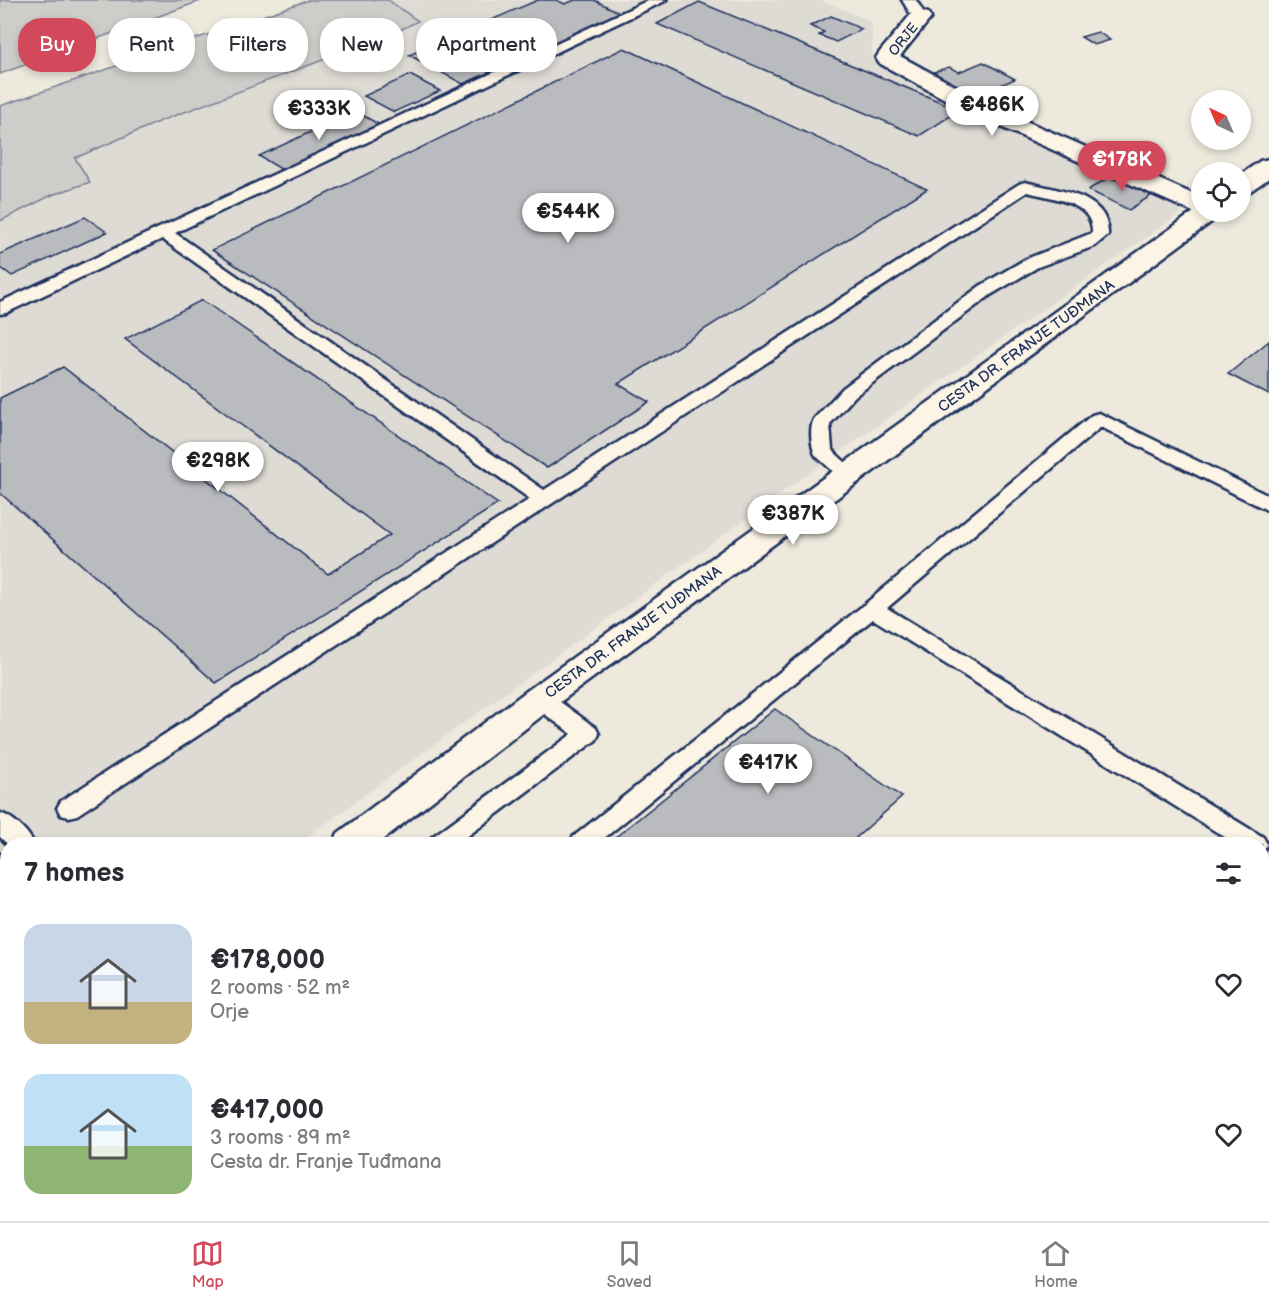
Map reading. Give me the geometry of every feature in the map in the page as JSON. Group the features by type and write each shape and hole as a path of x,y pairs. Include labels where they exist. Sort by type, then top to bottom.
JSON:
{"main road":[{"name":"ORJE","path":"915,9 887,58 984,111 1191,202"},
{"path":"1251,179 1269,166"},
{"name":"CESTA DR. FRANJE TUĐMANA","path":"360,837 540,699 1195,222"}],"lane":[{"path":"0,309 660,0"},
{"path":"69,808 1025,187 1081,203 1092,209 1100,217 1103,226 1100,235 1032,263 986,290 849,392 821,423 823,452 849,475"},
{"path":"162,232 544,500"},
{"path":"590,837 872,609 1099,419 1269,504"},
{"path":"872,609 1244,837"},
{"path":"449,837 588,734 540,699"},
{"path":"0,822 15,837"}],"shaded area":[{"path":"203,0 154,18 108,18 108,35 96,39 96,18 18,18 18,67 0,74 0,1"},
{"path":"309,0 821,0 872,22 872,54 889,72 1191,206 784,491 307,837 0,837 0,106 108,69 108,72 195,72 195,39 207,35 207,72 308,72 308,18 257,18"},
{"path":"309,0 388,0 416,20 416,22 404,28 404,18 320,18 320,61 308,66 308,18 257,18"},
{"path":"207,35 207,72 291,72 163,120 75,158 90,182 52,195 0,221 0,106 108,69 108,72 195,72 195,39"}],"building":[{"path":"538,0 556,0 565,4 575,0 594,0 621,13 557,42 557,18 496,18"},
{"path":"699,2 960,110 919,136 657,24"},
{"path":"831,16 862,29 836,42 819,35 824,32 810,26"},
{"path":"1098,32 1110,40 1094,45 1081,37"},
{"path":"624,48 927,189 618,384 649,402 547,468 212,250"},
{"path":"416,52 416,59 409,55"},
{"path":"983,62 1015,79 973,97 931,73 949,67 959,72"},
{"path":"441,72 490,72 463,84"},
{"path":"410,75 440,91 394,112 364,96"},
{"path":"355,111 380,125 284,171 259,156"},
{"path":"1114,174 1155,193 1129,210 1088,190"},
{"path":"85,217 107,232 12,276 0,267 0,254"},
{"path":"202,300 498,504 216,683 0,493 0,398 63,367 328,574 390,535 125,339"},
{"path":"1269,341 1269,395 1228,374"},
{"path":"775,709 902,797 857,837 616,837"}]}
